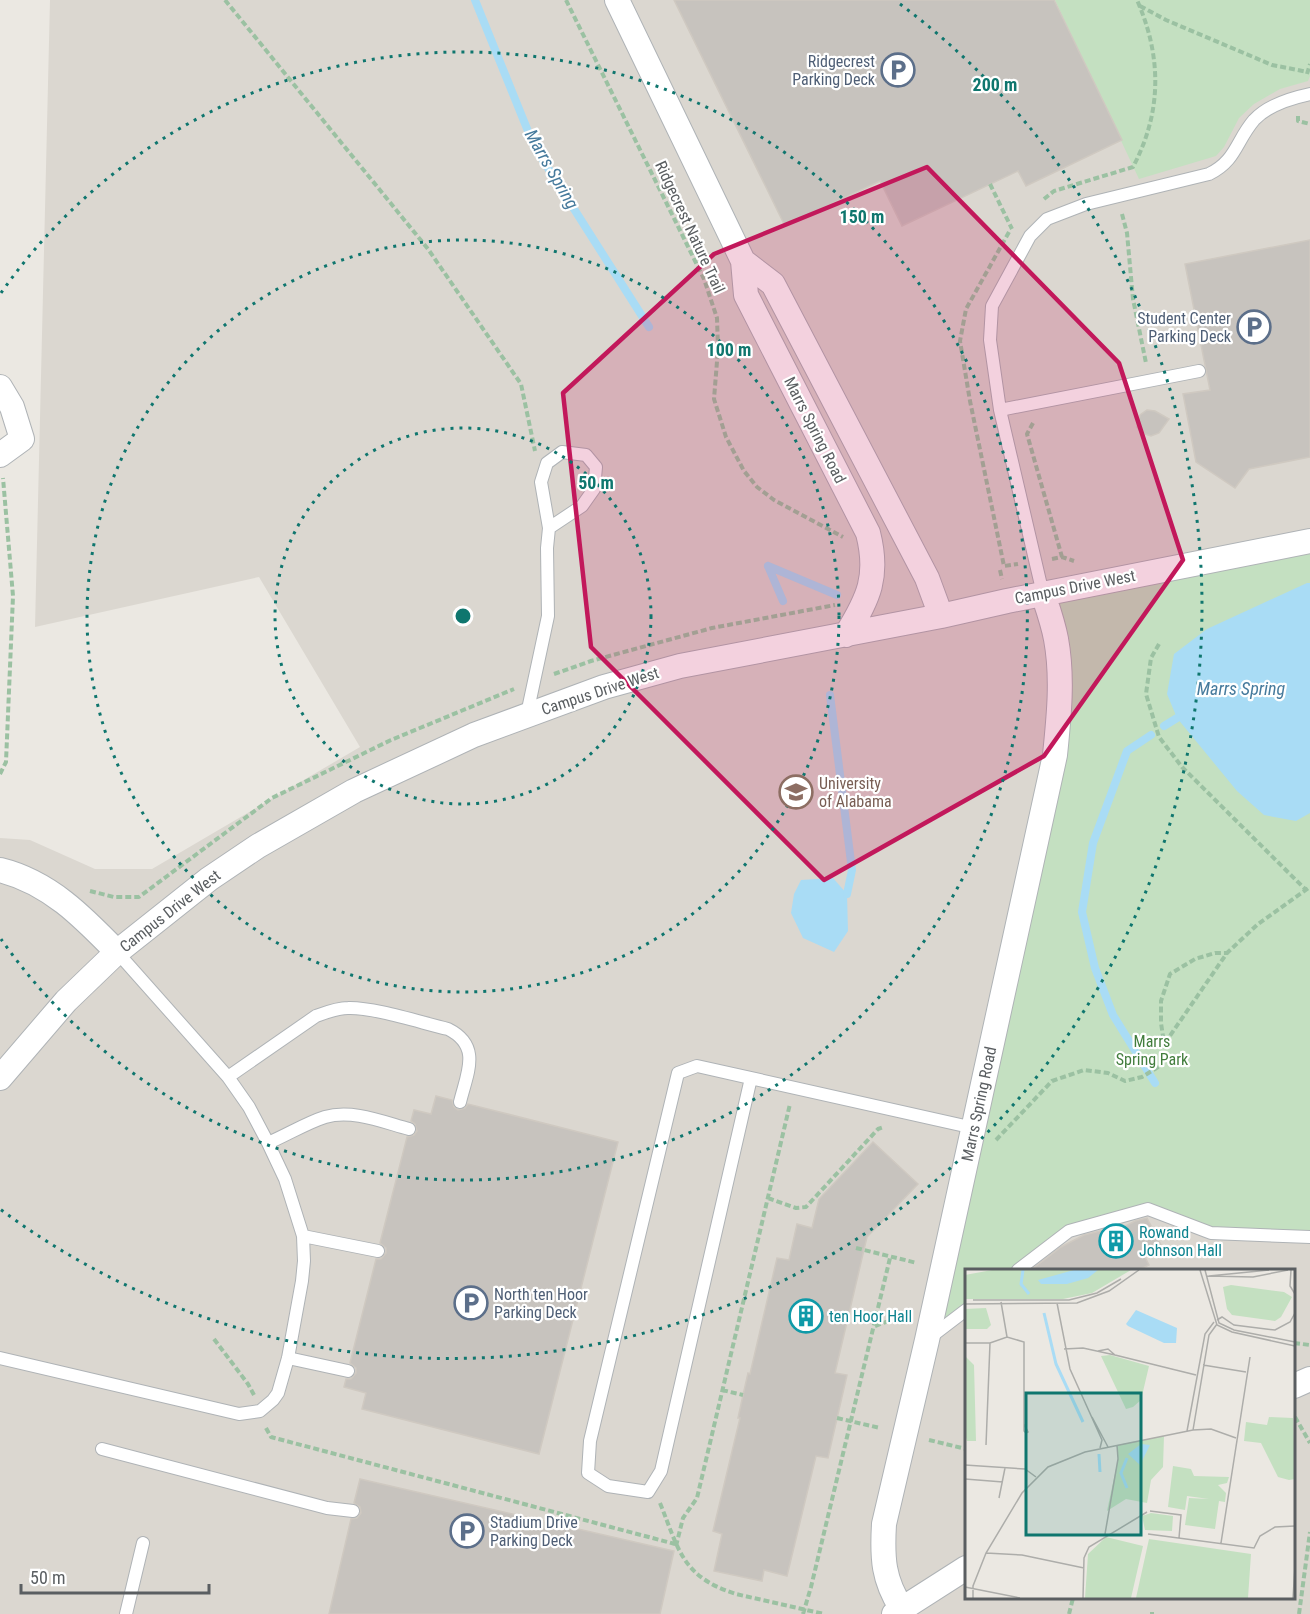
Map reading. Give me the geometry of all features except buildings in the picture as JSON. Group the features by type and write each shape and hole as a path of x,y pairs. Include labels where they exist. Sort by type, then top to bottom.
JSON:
{"street":[{"name":"Marrs Spring Road","path":"617,0 743,261 746,295 867,532 873,562 872,575 864,604 846,635"},
{"path":"743,261 773,284 927,578 941,616"},
{"path":"0,387 12,407 22,439 1,462"},
{"name":"Campus Drive West","path":"0,1078 66,1001 117,952 209,879 258,846 354,791 474,735 604,687 680,666 846,635 1310,541"},
{"name":"Marrs Spring Road","path":"898,1612 886,1580 884,1524 927,1340 1055,755 1060,688 1059,665 1053,626 1043,594"},
{"path":"0,870 19,874 52,892 84,919 117,952"},
{"path":"1295,1385 1310,1379"},
{"path":"898,1612 965,1569"}],"lane":[{"path":"1043,594 1000,410 990,340 992,306 1030,236 1047,219 1086,204 1209,174 1221,168 1231,159 1255,120 1286,100 1310,94"},
{"path":"1000,410 1199,371"},
{"path":"527,714 532,681 548,616 549,528 541,482 547,463 562,453 586,455 596,468 594,489 582,506 549,528"},
{"path":"0,1358 227,1413 260,1411 278,1393 288,1358 304,1261 303,1236 285,1179 249,1107 228,1077 117,952"},
{"path":"228,1077 316,1016 333,1010 349,1008 448,1029 458,1034 466,1042 471,1052 460,1102"},
{"path":"752,1078 661,1471 648,1492 608,1486 588,1473 590,1440 678,1074 698,1066 794,1087 974,1128"},
{"path":"268,1143 325,1117 342,1115 362,1117 409,1129"},
{"path":"1019,1269 1070,1231 1148,1209 1211,1233 1310,1237"},
{"path":"303,1236 378,1251"},
{"path":"927,1340 965,1311"},
{"path":"288,1358 348,1371"},
{"path":"102,1449 327,1508 352,1511"},
{"path":"126,1614 142,1543"}],"path":[{"path":"225,0 428,249 522,384 541,482"},
{"name":"Ridgecrest Nature Trail","path":"566,0 704,279 717,318 714,399 726,437 744,471 765,494 846,539"},
{"path":"1137,0 1149,33 1156,76 1154,108 1148,136 1133,167 1120,209 1127,233 1129,276 1149,381"},
{"path":"1140,6 1166,20 1272,65 1308,72"},
{"path":"1039,202 1054,191 1133,167"},
{"path":"990,184 1012,228"},
{"path":"1004,566 960,341 966,309 1005,236 1018,220"},
{"path":"1035,417 1027,434 1062,557"},
{"path":"0,774 6,762 13,596 1,462"},
{"path":"1159,644 1152,658 1146,694 1159,736 1182,766 1308,889 1258,924 1227,953 1164,1043"},
{"path":"996,1140 1052,1081 1084,1070 1108,1074 1125,1081 1142,1077 1163,1064 1161,1000 1170,974 1195,959 1215,953 1227,953"},
{"path":"675,1545 683,1518 697,1498 794,1087"},
{"path":"768,1198 796,1208 806,1207 878,1129 892,1124"},
{"path":"856,1248 917,1263"},
{"path":"803,1614 890,1258"},
{"path":"874,1326 905,1315"},
{"path":"214,1339 248,1384 254,1396"},
{"path":"1295,1343 1310,1345"},
{"path":"722,1390 743,1395"},
{"path":"1295,1417 1310,1443"},
{"path":"837,1418 880,1428"},
{"path":"264,1423 271,1437 675,1545"},
{"path":"929,1440 965,1449"},
{"path":"652,1486 675,1545 687,1565 723,1590 824,1614"},
{"path":"1299,1614 1310,1532"},
{"path":"1069,1614 1073,1599"}],"highlighted area":[{"path":"927,167 1119,363 1183,560 1044,756 824,880 591,647 563,393 714,254"}],"shaded area":[{"name":"University of Alabama","path":"50,0 1310,0 1310,1614 0,1614 0,838 30,840 95,869 152,869 360,747 259,577 35,627"}],"green space":[{"path":"1055,0 1310,0 1310,76 1308,81 1280,89 1254,104 1239,118 1224,147 1216,156 1139,179"},
{"name":"Marrs Spring Park","path":"1310,540 1310,1237 1211,1233 1148,1209 1069,1231 1019,1269 965,1269 965,1311 927,1340 1055,755 1043,594"}],"water":[{"name":"Marrs Spring","path":"1310,583 1310,813 1296,821 1264,815 1237,791 1177,718 1167,694 1174,654 1207,629"},
{"path":"833,878 847,894 848,931 834,952 803,938 791,913 794,894 801,880"}],"waterway":[{"name":"Marrs Spring","path":"475,0 534,146 649,327"},
{"path":"768,566 837,595"},
{"path":"768,566 783,601"},
{"path":"830,695 852,870 847,894"},
{"name":"Marrs Spring","path":"1164,726 1177,718"},
{"path":"1151,735 1127,751 1093,843 1082,912 1095,968 1113,1015 1155,1083"}],"place":[{"name":"Ridgecrest Parking Deck","path":"898,70"},
{"name":"Student Center Parking Deck","path":"1254,327"},
{"name":"University of Alabama","path":"796,792"},
{"name":"Rowand Johnson Hall","path":"1116,1241"},
{"name":"North ten Hoor Parking Deck","path":"471,1303"},
{"name":"ten Hoor Hall","path":"806,1316"},
{"name":"Stadium Drive Parking Deck","path":"467,1531"}]}
